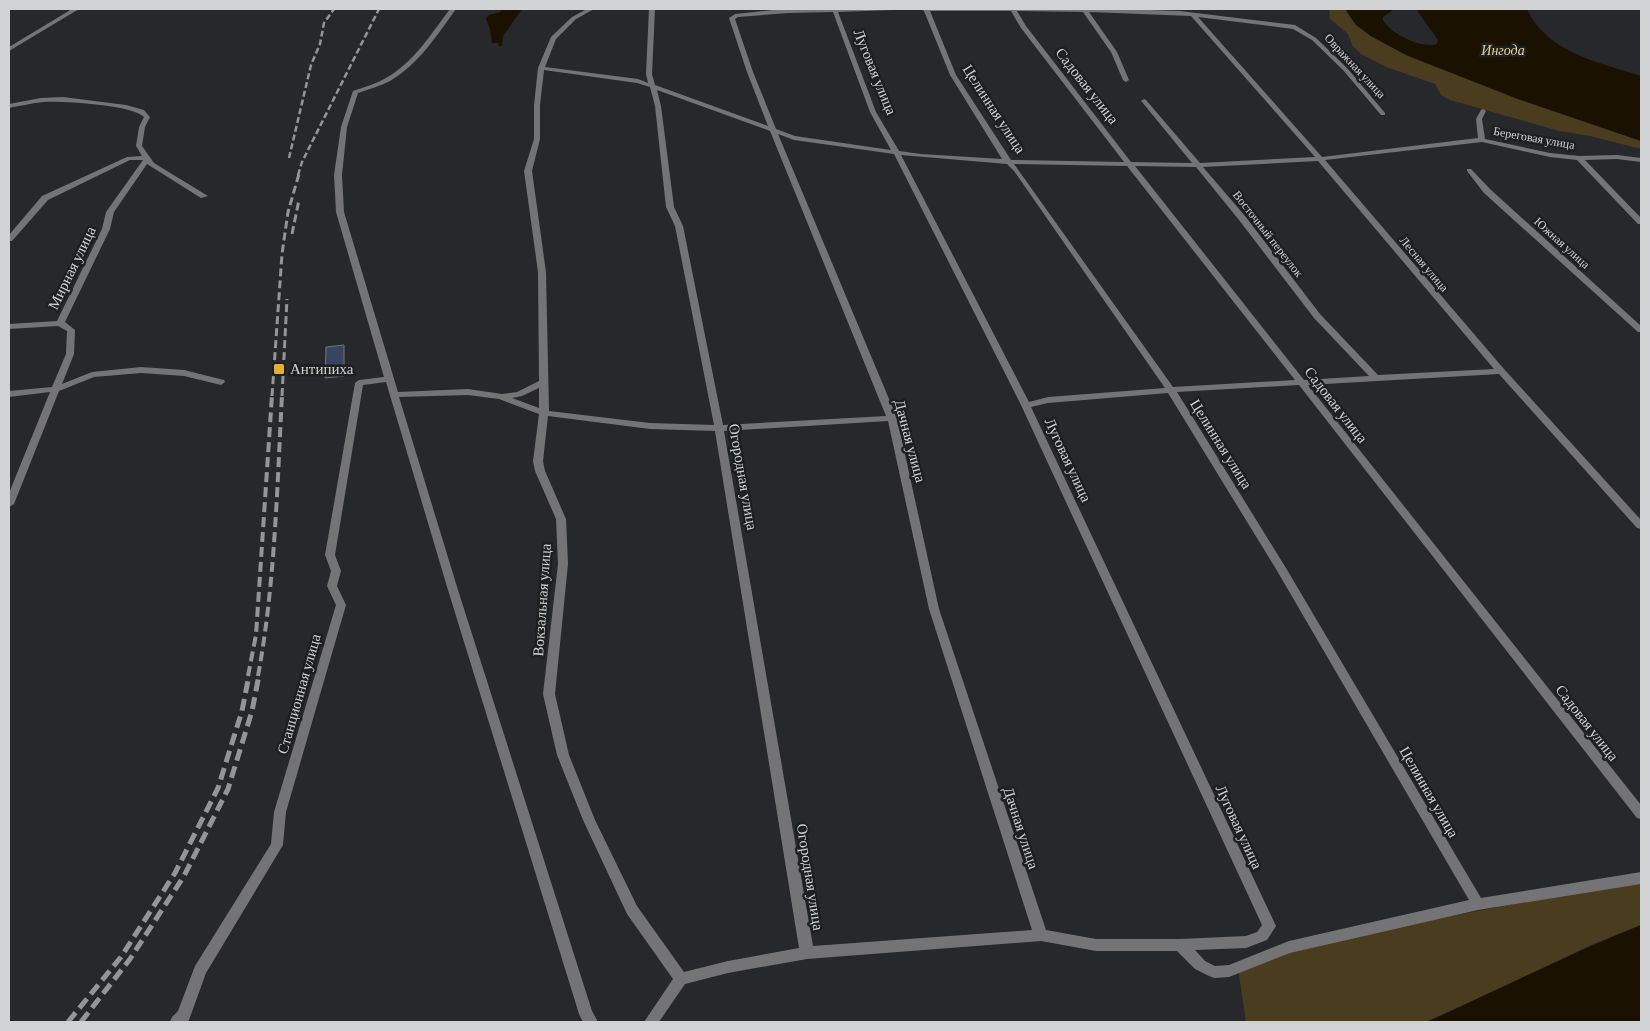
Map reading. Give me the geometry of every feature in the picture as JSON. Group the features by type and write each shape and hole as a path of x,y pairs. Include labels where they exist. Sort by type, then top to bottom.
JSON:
{"street":[{"path":"9,49 76,9"},
{"path":"453,9 416,55 396,74 374,86 355,92 344,127 338,175 340,212 456,600 586,1014 591,1022"},
{"name":"Вокзальная улица","path":"590,9 574,18 552,38 541,68 537,105 537,139 528,172 542,272 544,412 538,461 540,472 561,519 563,564 549,694 562,755 589,820 632,910 681,979"},
{"name":"Огородная улица","path":"652,9 649,74 658,106 670,207 679,226 720,428 807,953"},
{"path":"761,9 787,12 918,9"},
{"name":"Овражная улица","path":"925,9 1085,10 1194,15 1289,25 1299,28 1346,69 1383,114"},
{"name":"Целинная улица","path":"925,9 953,75 1009,162 1170,390 1281,568 1478,904"},
{"name":"Садовая улица","path":"1014,10 1024,28 1130,165 1641,814"},
{"path":"1085,10 1114,52 1126,80"},
{"name":"Луговая улица","path":"835,11 873,112 896,152 1026,405 1269,926 1262,936 1246,942 1180,945"},
{"name":"Дачная улица","path":"787,12 732,18 773,131 892,418 934,609 1041,935"},
{"name":"Лесная улица","path":"1194,15 1501,371 1641,526"},
{"name":"Береговая улица","path":"541,68 627,78 794,138 896,152 1009,162 1199,165 1320,159 1482,140 1550,155 1579,158 1617,157 1641,160"},
{"path":"9,106 54,99 126,107 142,111 147,117 142,127 140,146 152,164 204,196"},
{"name":"Восточный переулок","path":"1144,101 1242,218 1317,316 1377,379"},
{"path":"1482,140 1479,119 1483,111"},
{"path":"1438,144 1448,152"},
{"path":"9,239 45,198 129,158 148,158"},
{"name":"Мирная улица","path":"9,504 70,354 70,330 60,323 106,228 110,212 148,158"},
{"path":"1579,158 1641,222"},
{"name":"Южная улица","path":"1468,170 1487,191 1641,330"},
{"path":"9,326 60,323"},
{"path":"9,394 56,389 92,375 141,370 184,373 221,382"},
{"path":"1026,405 1048,400 1170,390 1501,371"},
{"name":"Станционная улица","path":"177,1022 184,1014 200,970 277,845 280,812 341,605 332,586 336,571 330,555 358,383 390,379"},
{"path":"501,397 520,394 544,382"},
{"path":"394,395 468,392 501,397 544,412 650,426 720,428 892,418"},
{"path":"651,1022 681,979 728,967 807,953 1041,935 1096,946 1180,945 1200,965 1214,972 1229,971 1289,947 1478,904 1641,878"}],"shaded area":[{"path":"1329,9 1345,9 1356,25 1371,36 1406,55 1518,99 1641,141 1641,149 1590,136 1559,131 1450,100 1441,95 1435,84 1386,67 1361,54 1352,45 1348,34 1330,19"},
{"path":"1641,880 1641,925 1591,945 1506,987 1426,1022 1246,1022 1238,969 1278,954 1361,933"}],"water":[{"path":"502,9 522,9 503,36 502,46 499,46 498,43 492,43 486,19 489,15 500,12"},
{"name":"Ингода","path":"1345,9 1394,9 1383,17 1387,25 1407,39 1430,45 1437,44 1438,40 1416,9 1527,9 1536,24 1547,36 1561,46 1592,60 1641,76 1641,141 1518,99 1406,55 1371,36 1356,25"},
{"path":"1641,925 1641,1022 1426,1022 1560,960"}],"building":[{"name":"Антипиха","path":"344,345 344,376 325,378 326,347"}],"railway":[{"path":"289,158 311,65 320,44 324,23 334,9"},
{"path":"298,175 302,162 379,9"},
{"path":"272,396 282,254 288,212 299,174"},
{"path":"292,234 299,200"},
{"path":"282,396 287,299"},
{"path":"248,676 256,635 272,395"},
{"path":"258,676 272,571 282,395"},
{"path":"68,1022 121,957 175,873 218,788 242,711 249,675"},
{"path":"81,1022 130,959 184,876 228,789 252,711 259,675"}],"place":[{"name":"Антипиха","path":"279,369"}]}
